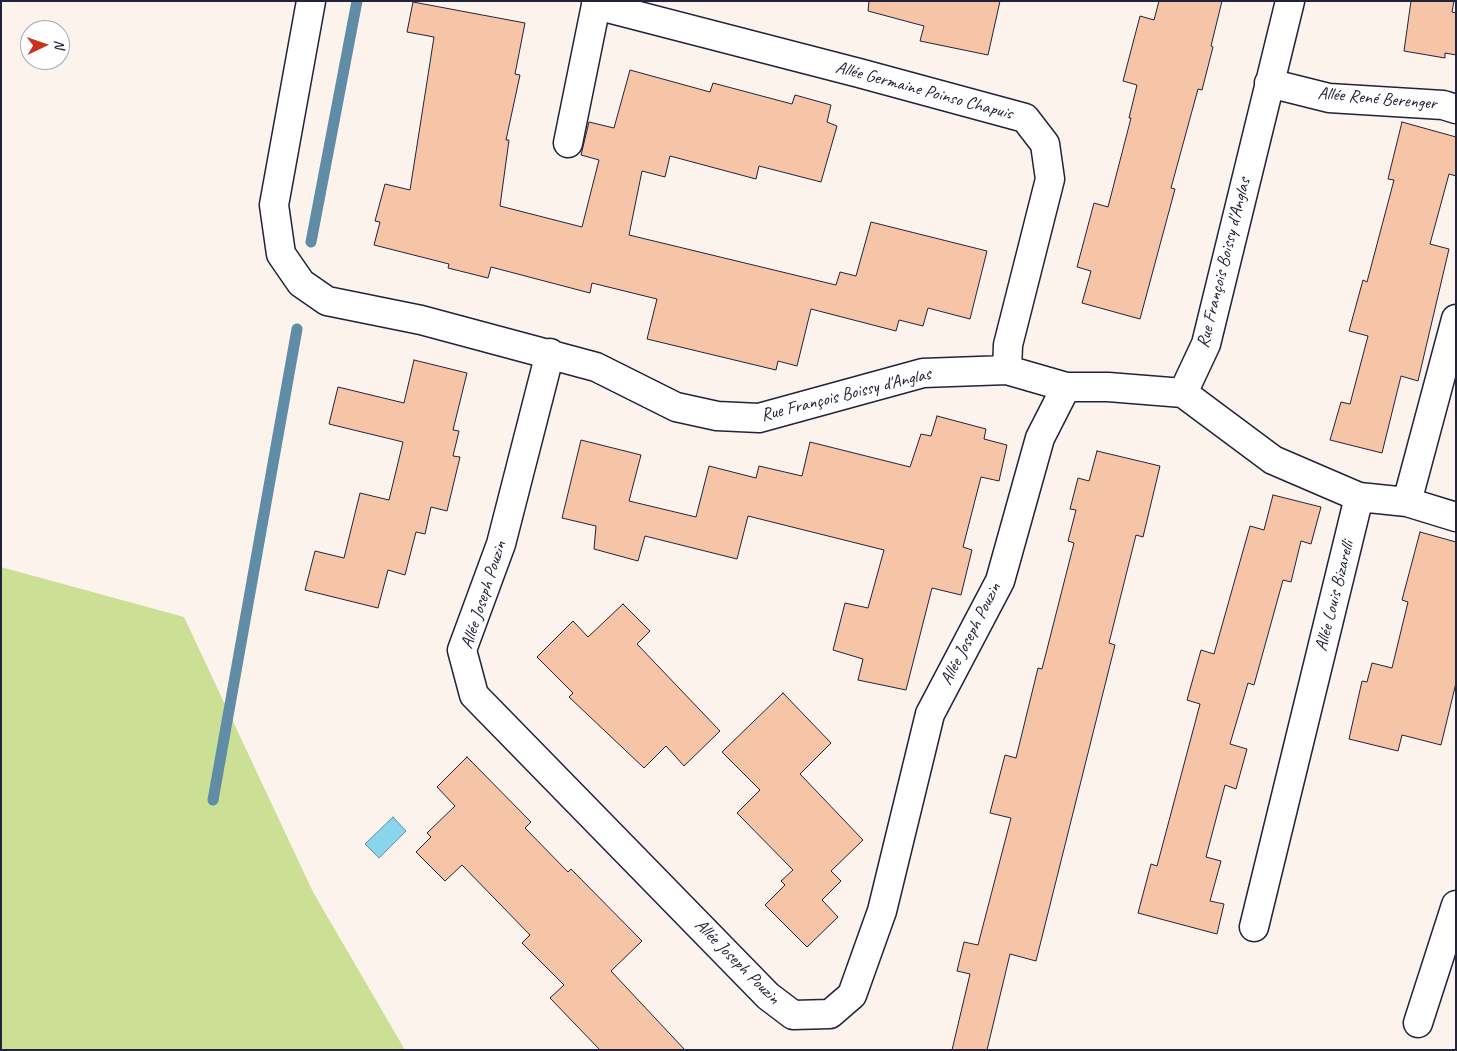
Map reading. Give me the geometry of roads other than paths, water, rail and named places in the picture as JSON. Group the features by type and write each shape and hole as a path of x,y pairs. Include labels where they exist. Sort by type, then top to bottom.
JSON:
{"street":[{"name":"Rue François Boissy d'Anglas","path":"311,1 274,205 281,254 302,283 327,301 421,320 550,353 596,367 676,407 717,416 759,418 923,373 1007,370 1066,387 1108,387 1183,393 1206,344 1290,1"},
{"name":"Allée Germaine Poinso Chapuis","path":"568,142 596,3 1025,118 1045,144 1050,179 1008,345 1007,370"},
{"name":"Allée René Berenger","path":"1269,83 1329,98 1444,105 1456,109"},
{"path":"1407,502 1456,319"},
{"name":"Allée Joseph Pouzin","path":"550,353 501,544 462,650 474,695 768,996 793,1015 830,1014 852,995 882,911 930,714 1000,581 1040,438 1066,387"},
{"path":"1183,393 1273,460 1359,497 1407,502 1456,516"},
{"name":"Allée Louis Bizarelli","path":"1254,927 1359,497"},
{"path":"1418,1023 1456,905"}],"water":[{"path":"393,817 406,831 379,858 365,844"}],"waterway":[{"path":"311,242 357,1"},
{"path":"213,800 297,329"}]}
